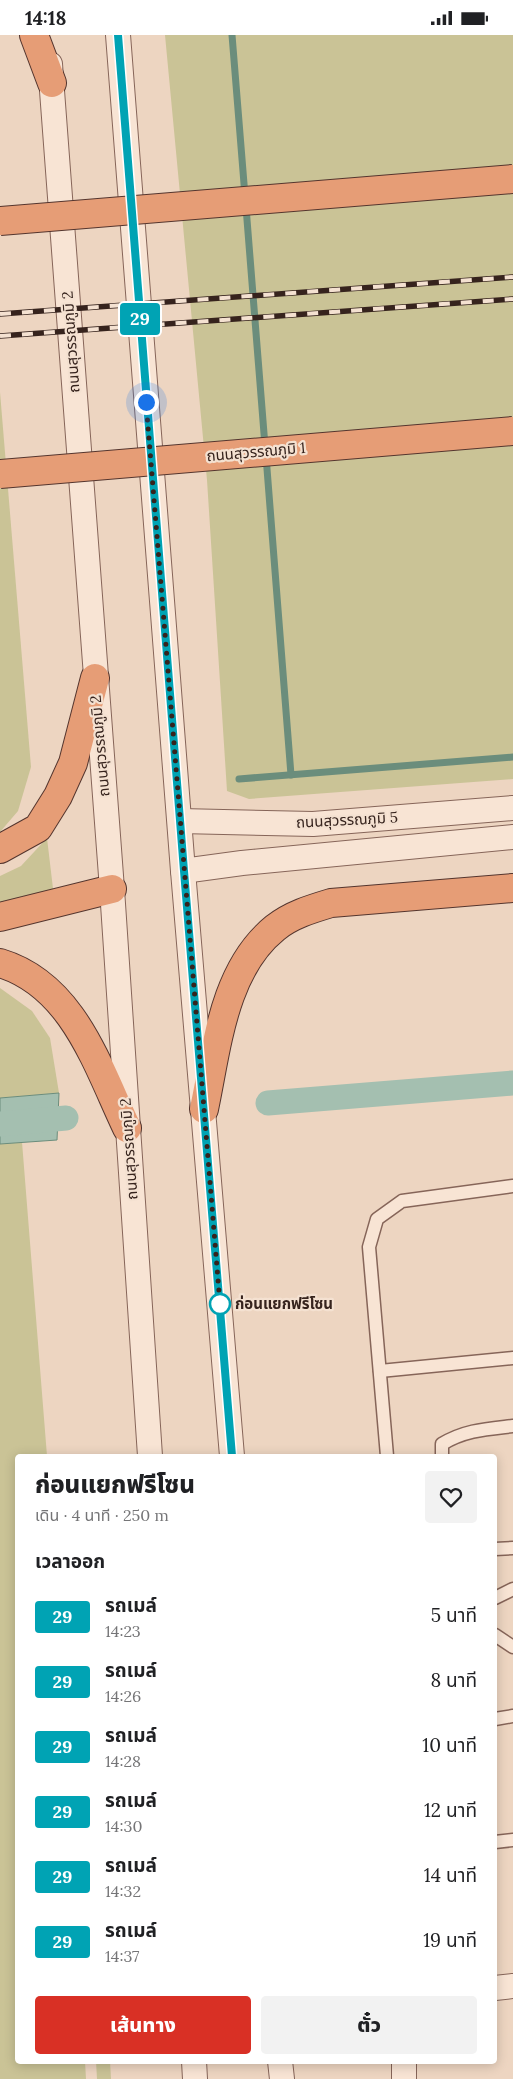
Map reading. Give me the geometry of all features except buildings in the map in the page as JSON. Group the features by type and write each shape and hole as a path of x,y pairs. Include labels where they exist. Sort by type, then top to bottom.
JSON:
{"highway":[{"path":"34,35 52,83"},
{"path":"0,221 513,179"},
{"name":"ถนนสุวรรณภูมิ 1","path":"0,474 513,431"},
{"path":"0,849 38,828 58,796 73,763 95,678"},
{"path":"204,1109 222,1024 233,987 249,955 275,928 303,911 331,903 513,888"},
{"path":"0,917 112,889"},
{"path":"0,963 14,967 42,984 63,1004 81,1031 128,1128"}],"street":[{"name":"ถนนสุวรรณภูมิ 2","path":"48,35 112,889 150,1454"},
{"path":"118,35 232,1454"},
{"name":"ถนนสุวรรณภูมิ 5","path":"180,821 313,824 513,807"},
{"name":"ถนนสุวรรณภูมิ 5","path":"184,871 272,860 513,837"},
{"path":"497,1988 513,1986"},
{"path":"194,2064 195,2079"},
{"path":"280,2064 282,2079"},
{"path":"404,2064 404,2079"}],"lane":[{"path":"387,1454 369,1247 377,1219 402,1201 513,1186"},
{"path":"380,1371 513,1358"},
{"path":"442,1454 442,1443 452,1437 470,1431 513,1426"},
{"path":"497,1549 513,1548"},
{"path":"497,1597 513,1589"},
{"path":"497,1636 513,1647"},
{"path":"497,1719 513,1716"},
{"path":"497,1842 513,1840"}],"shaded area":[{"path":"165,35 513,35 513,779 249,799 227,791 207,480"},
{"path":"0,392 31,767 18,811 0,832"},
{"path":"47,838 54,897 0,908 0,876 21,866"},
{"path":"0,988 32,1011 50,1038 59,1093 0,1098"},
{"path":"59,1093 57,1140 0,1144 0,1098"},
{"path":"22,1142 47,1454 15,1454 15,2064 85,2064 86,2079 0,2079 0,1144"},
{"path":"96,2064 110,2064 111,2079 97,2079"}],"waterway":[{"path":"232,35 245,196"},
{"path":"246,207 265,446"},
{"path":"266,456 291,775"},
{"path":"239,779 513,757"},
{"path":"268,1103 513,1083"},
{"path":"0,1124 66,1118"}],"railway":[{"path":"0,314 513,277"},
{"path":"0,336 513,299"}],"bus line":[{"name":"29","path":"118,35 172,734 232,1454"}],"place":[{"name":"ก่อนแยกฟรีโซน","path":"220,1304"}],"route":[{"path":"146,402 220,1304"}]}
